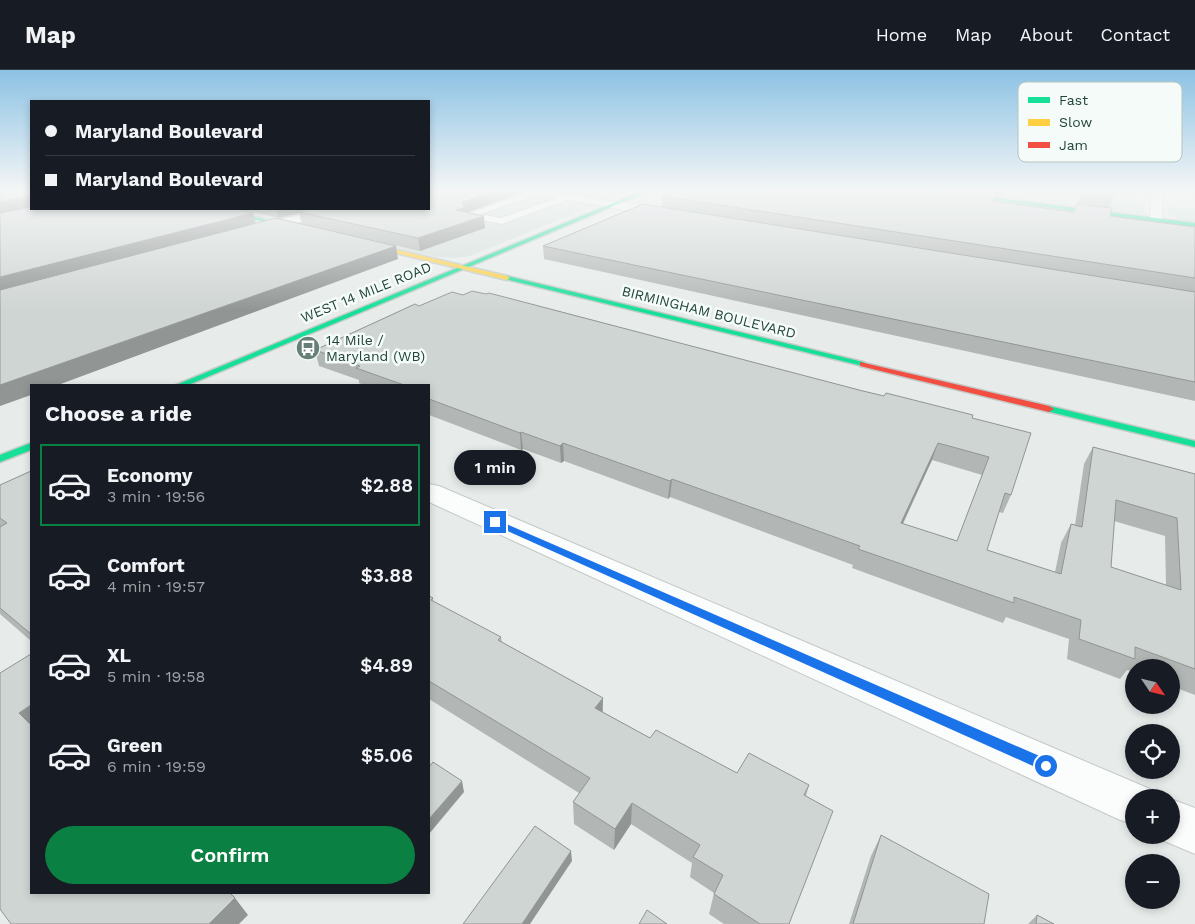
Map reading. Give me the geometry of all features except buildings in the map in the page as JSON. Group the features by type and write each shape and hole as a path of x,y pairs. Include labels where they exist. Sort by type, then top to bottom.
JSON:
{"main road":[{"name":"WEST 14 MILE ROAD","path":"183,384 551,231"},
{"name":"BIRMINGHAM BOULEVARD","path":"350,241 1195,444"},
{"path":"0,459 30,446"}],"street":[{"path":"239,234 252,231"},
{"path":"430,492 1125,800"},
{"path":"1180,825 1195,831"}],"shaded area":[{"path":"394,231 532,231 470,256 455,258 436,257 363,241"}],"traffic: fast":[{"path":"182,384 551,231"},
{"path":"507,278 863,364"},
{"path":"1049,409 1195,444"},
{"path":"0,459 30,446"}],"traffic: slow":[{"path":"360,243 507,278"}],"traffic: jam":[{"path":"863,364 1049,409"}],"place":[{"name":"14 Mile / Maryland (WB)","path":"308,348"}],"route":[{"path":"495,522 1046,766"}]}
